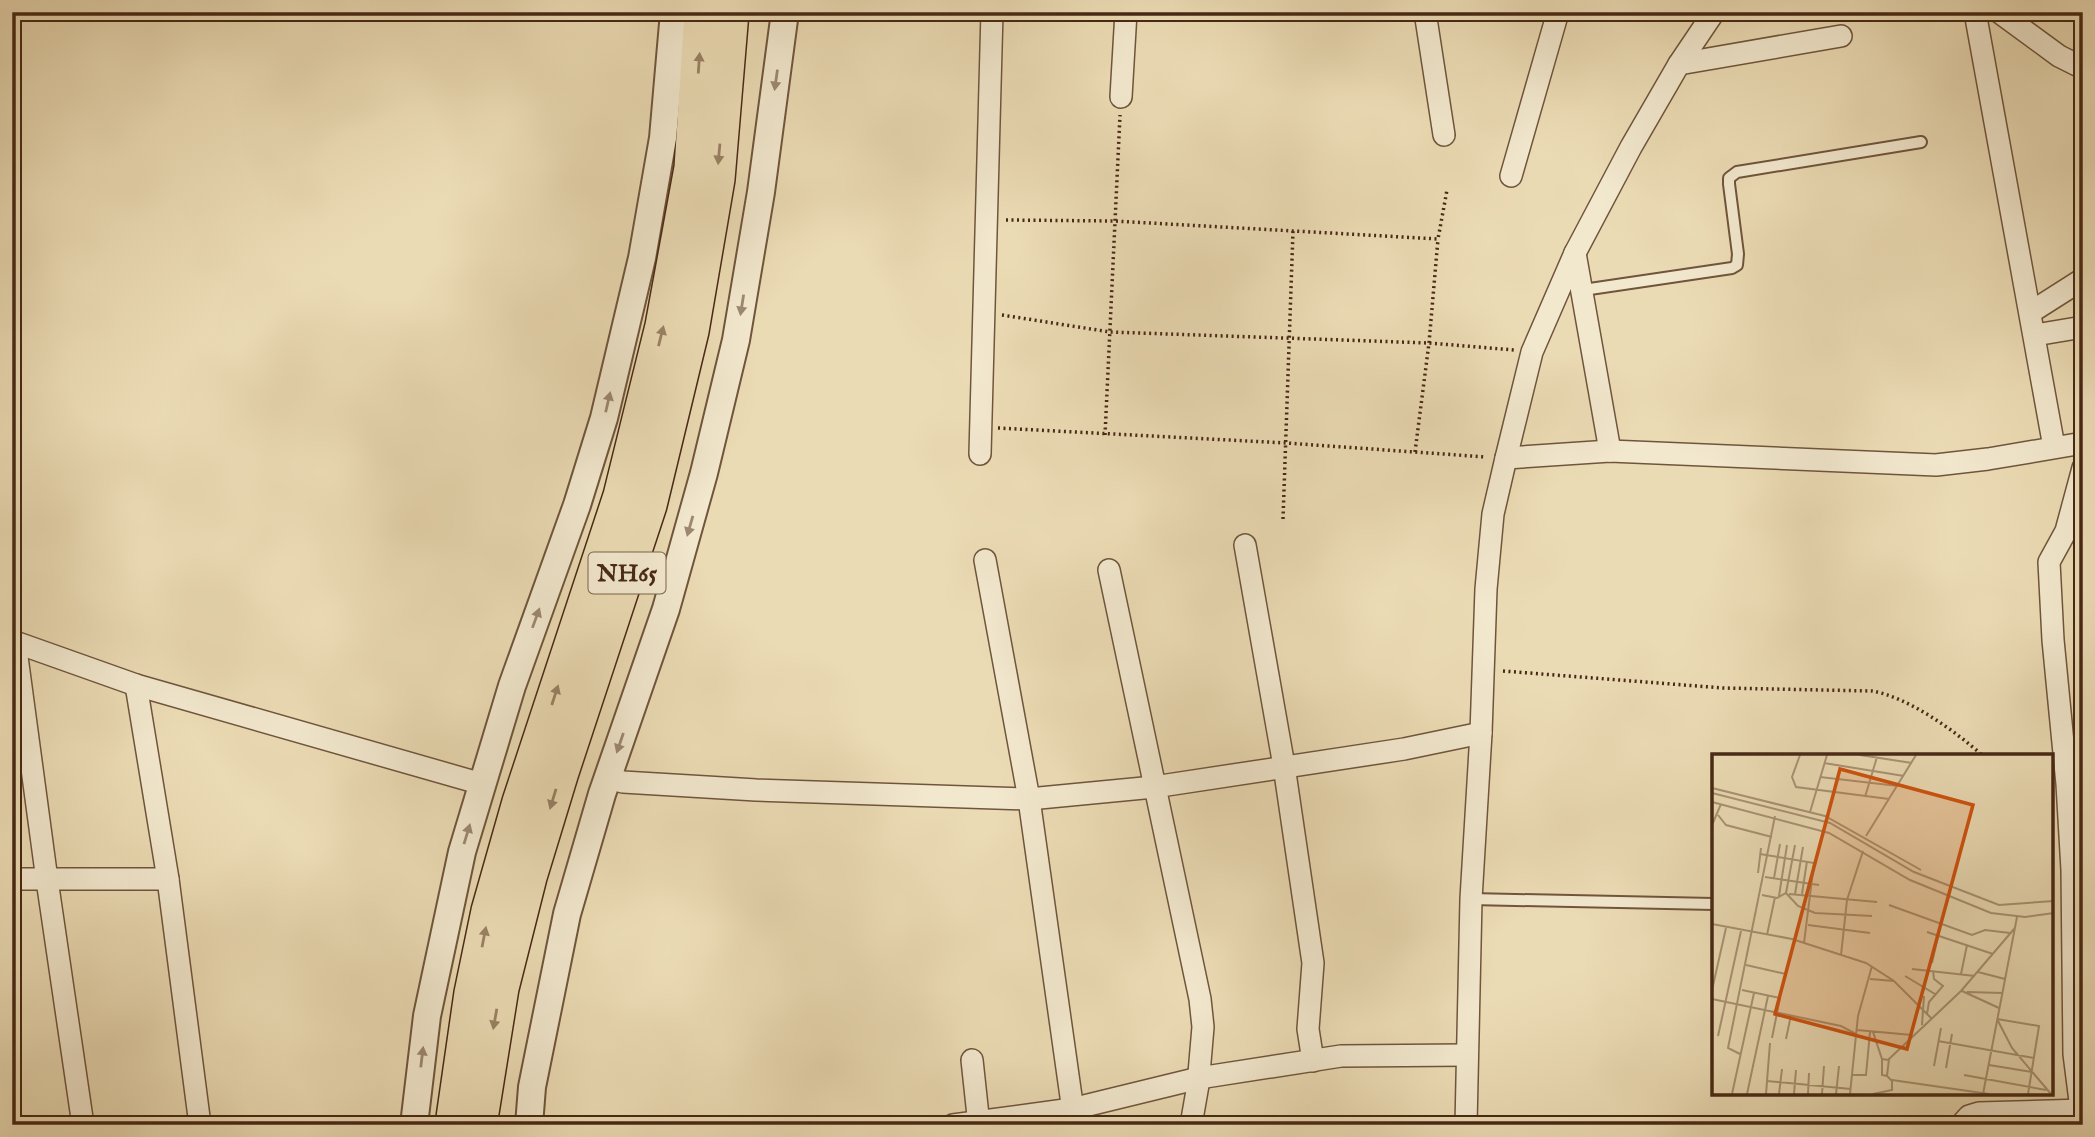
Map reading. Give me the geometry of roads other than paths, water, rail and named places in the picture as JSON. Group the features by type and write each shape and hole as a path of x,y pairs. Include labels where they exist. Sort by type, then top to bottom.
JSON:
{"highway":[{"name":"NH65","path":"453,1125 472,993 489,911 520,802 621,496 663,326 692,169 702,12"},
{"name":"NH65","path":"479,1125 501,988 529,877 649,505 691,331 717,179 731,12"}],"street":[{"path":"414,1125 427,1016 462,852 512,686 577,505 604,418 642,258 663,138 674,12"},
{"path":"528,1125 532,1087 567,914 608,778 666,609 704,473 736,341 761,192 785,12"},
{"path":"980,454 992,12"},
{"path":"1121,97 1126,12"},
{"path":"1425,12 1444,135"},
{"path":"1511,176 1558,12"},
{"path":"1465,1125 1471,899 1486,589 1493,514 1532,352 1576,253 1631,147 1679,64 1714,12"},
{"path":"1976,12 2054,447"},
{"path":"1999,12 2024,22 2059,55 2083,68"},
{"path":"1679,64 1841,36"},
{"path":"1576,253 1611,451"},
{"path":"2031,312 2083,279"},
{"path":"2035,335 2083,327"},
{"path":"1506,458 1611,451 1936,465 2054,447 2082,448"},
{"path":"1961,1125 1969,1116 1979,1113 2082,1115 2074,1054 2077,1000 2070,833 2049,562 2066,531 2083,468"},
{"path":"1245,545 1284,766 1313,963 1308,1006 1313,1061"},
{"path":"985,560 1029,800 1074,1117"},
{"path":"1109,570 1200,999 1203,1027 1199,1078 1191,1125"},
{"path":"83,1125 13,641 136,685 482,784"},
{"path":"136,685 168,879 200,1125"},
{"path":"608,778 622,782 756,790 1029,800 1154,787 1404,749 1481,733"},
{"path":"12,879 168,879"},
{"path":"953,1125 1074,1117 1199,1078 1341,1056 1467,1055"},
{"path":"972,1060 979,1123"}],"lane":[{"path":"1583,290 1732,268 1737,265 1729,178 1737,172 1921,142"},
{"path":"1471,899 1712,904"}]}
